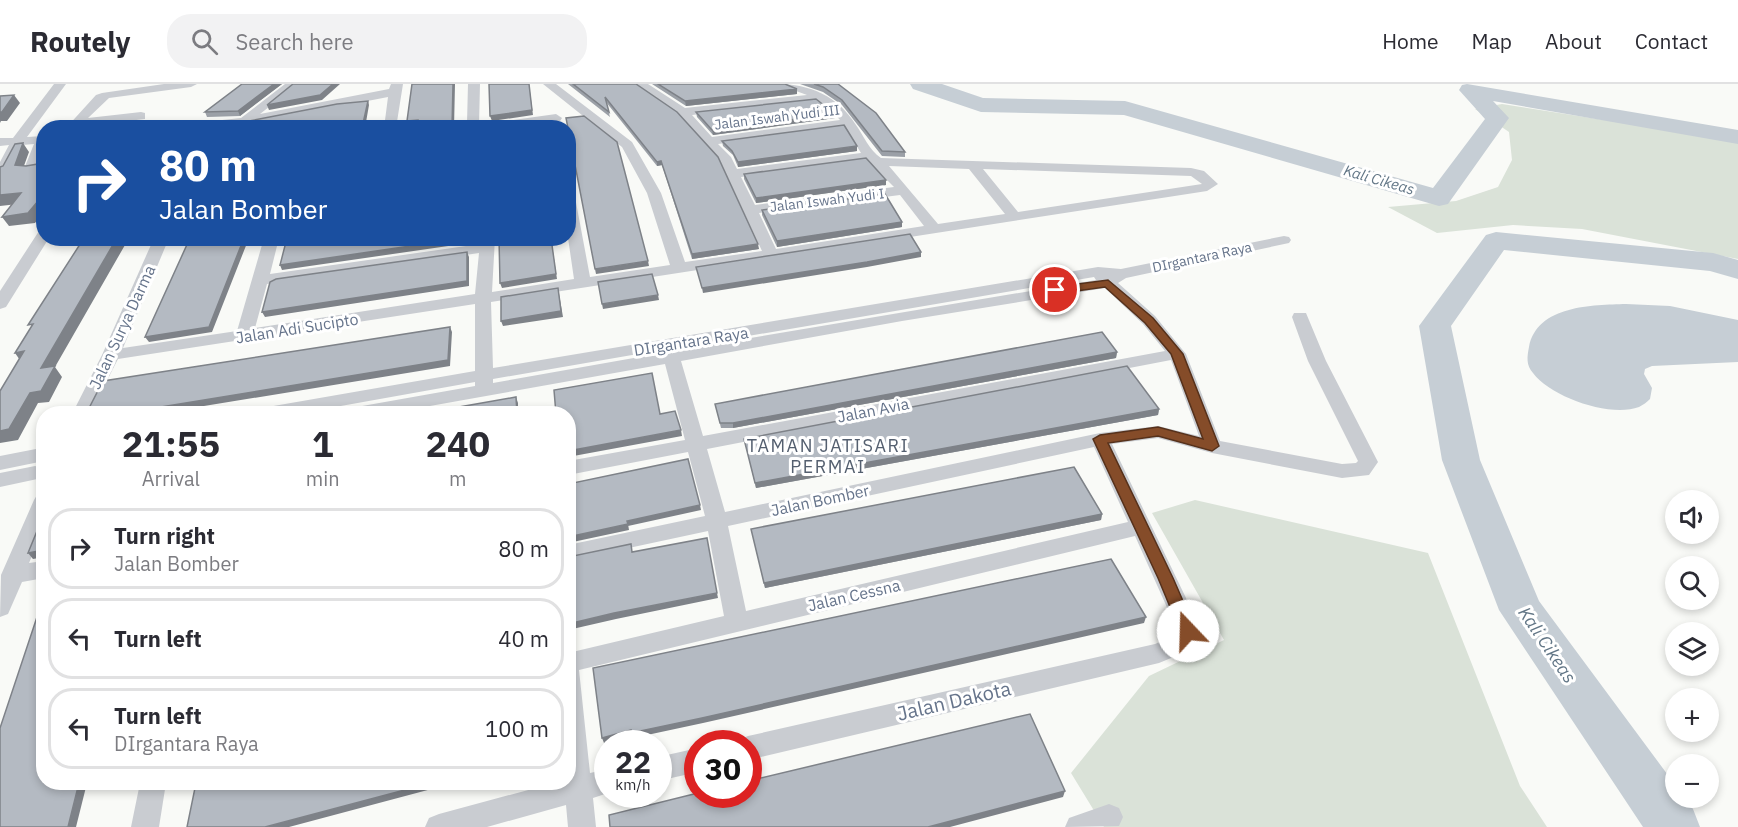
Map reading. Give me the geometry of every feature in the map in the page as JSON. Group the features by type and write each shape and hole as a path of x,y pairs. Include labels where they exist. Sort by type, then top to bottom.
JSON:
{"street":[{"path":"0,174 18,140 60,84"},
{"path":"78,120 106,95 191,84"},
{"path":"244,120 292,84"},
{"path":"473,120 474,84"},
{"path":"640,84 683,112 726,160 771,254"},
{"path":"783,84 808,90 821,96 849,123 873,159 904,190 934,229"},
{"path":"549,85 555,120"},
{"path":"549,85 627,145 654,193 679,268"},
{"path":"264,120 309,113 335,103 395,88 391,120"},
{"path":"335,103 349,90"},
{"path":"683,112 821,96"},
{"path":"111,120 141,116"},
{"name":"Jalan Iswah Yudi III","path":"709,141 849,123"},
{"path":"0,142 36,140"},
{"path":"31,169 36,157"},
{"path":"732,174 873,159 972,164 1015,217"},
{"name":"Jalan Adi Sucipto","path":"111,355 1015,217 1207,187 1210,184 1199,174 1191,172 972,164"},
{"name":"Jalan Iswah Yudi I","path":"750,210 904,190"},
{"name":"DIrgantara Raya","path":"358,406 484,382 1109,277 1284,240"},
{"path":"576,243 583,283"},
{"path":"0,304 36,246"},
{"name":"Jalan Surya Darma","path":"85,406 111,355 159,246"},
{"path":"244,336 270,246"},
{"path":"260,280 470,246"},
{"path":"484,382 483,299 488,246"},
{"path":"1109,277 1177,354 1212,446"},
{"name":"Jalan Bomber","path":"576,551 1100,439 1158,432 1212,446 1350,472 1366,468 1368,462 1317,361 1300,317"},
{"path":"671,351 717,522 737,622"},
{"name":"Jalan Avia","path":"576,466 1177,354"},
{"path":"1100,439 1140,527"},
{"path":"0,463 36,464"},
{"path":"0,480 36,466"},
{"path":"5,590 36,518"},
{"name":"Jalan Cessna","path":"576,661 1140,527"},
{"name":"Jalan Dakota","path":"762,745 1159,653 1175,646 1188,631 1140,527"},
{"path":"5,590 36,573"},
{"path":"576,756 582,827"},
{"path":"576,788 594,784"},
{"path":"145,827 152,790"},
{"path":"439,827 568,790"},
{"path":"1079,827 1109,817"}],"shaded area":[{"path":"1502,104 1604,120 1670,123 1738,143 1738,259 1582,229 1513,225 1437,233 1388,207 1456,201 1498,187 1512,160 1509,132 1475,109"},
{"path":"1598,305 1670,306 1738,320 1738,362 1652,366 1645,369 1644,374 1652,388 1650,399 1639,407 1627,410 1597,407 1567,397 1542,382 1531,370 1528,361 1529,347 1534,333 1543,323 1568,310"},
{"path":"1195,500 1428,553 1520,786 1547,827 1104,827 1071,773 1149,676 1224,640 1152,513"}],"building":[{"path":"242,84 274,84 238,111 205,112"},
{"path":"293,84 333,84 320,95 267,105"},
{"path":"412,84 453,84 452,120 407,120"},
{"path":"489,84 529,84 532,110 490,116"},
{"path":"573,84 636,84 677,112 718,157 758,244 692,254 661,161 657,162 605,97 609,112"},
{"path":"658,84 785,84 797,89 685,101"},
{"path":"814,84 838,84 876,113 905,152 882,151 842,100 823,87"},
{"path":"14,95 2,112 0,112 0,96"},
{"path":"816,99 835,114 712,130 696,112"},
{"path":"368,101 364,120 254,120 337,104"},
{"path":"584,116 617,142 648,261 595,269 576,170 576,120 566,120 566,118"},
{"path":"844,125 857,146 738,162 732,151 722,141"},
{"path":"23,143 15,165 36,164 36,204 28,213 2,217 21,193 0,195 0,167 3,166 15,144"},
{"path":"866,158 886,180 756,198 744,174"},
{"path":"885,194 902,222 777,241 762,210"},
{"path":"910,234 921,252 702,288 696,267"},
{"path":"79,246 112,246 41,368 55,366 41,391 30,393 9,429 0,431 0,391 24,351 15,353 33,324 28,325"},
{"path":"186,246 241,246 209,327 145,337"},
{"path":"285,246 410,246 280,265"},
{"path":"499,246 552,246 556,274 500,283"},
{"path":"467,252 467,281 262,312 270,282 276,279"},
{"path":"652,274 658,295 602,304 598,282"},
{"path":"558,288 561,311 501,321 501,297"},
{"path":"450,327 448,360 167,406 90,406 103,381"},
{"path":"1102,332 1117,352 733,423 720,423 715,404"},
{"path":"1127,366 1159,409 755,483 744,439"},
{"path":"652,373 660,414 675,411 681,430 576,450 576,406 555,406 554,390"},
{"path":"516,397 517,406 465,406"},
{"path":"688,459 700,505 576,535 576,482"},
{"path":"1074,467 1102,514 764,583 751,529"},
{"path":"36,534 36,552 28,553"},
{"path":"707,538 717,593 576,622 576,555 631,544 632,552"},
{"path":"1111,559 1146,617 645,730 601,730 593,668"},
{"path":"36,620 36,790 77,790 68,827 0,827 0,728"},
{"path":"1030,714 1065,791 928,827 610,827 609,815 637,808 672,808 672,799 684,796 684,808 762,808 762,778"},
{"path":"195,790 405,790 265,827 187,827"}],"waterway":[{"name":"Kali Cikeas","path":"921,84 981,105 1125,108 1439,198 1497,118 1470,90 1738,137"},
{"name":"Kali Cikeas","path":"1674,827 1521,610 1461,460 1435,326 1496,241 1713,262 1738,270"}],"district":[{"name":"TAMAN JATISARI PERMAI","path":"828,456"}],"route":[{"path":"1055,290 1108,283 1149,320 1177,354 1212,446 1158,432 1100,439 1188,631"}]}
